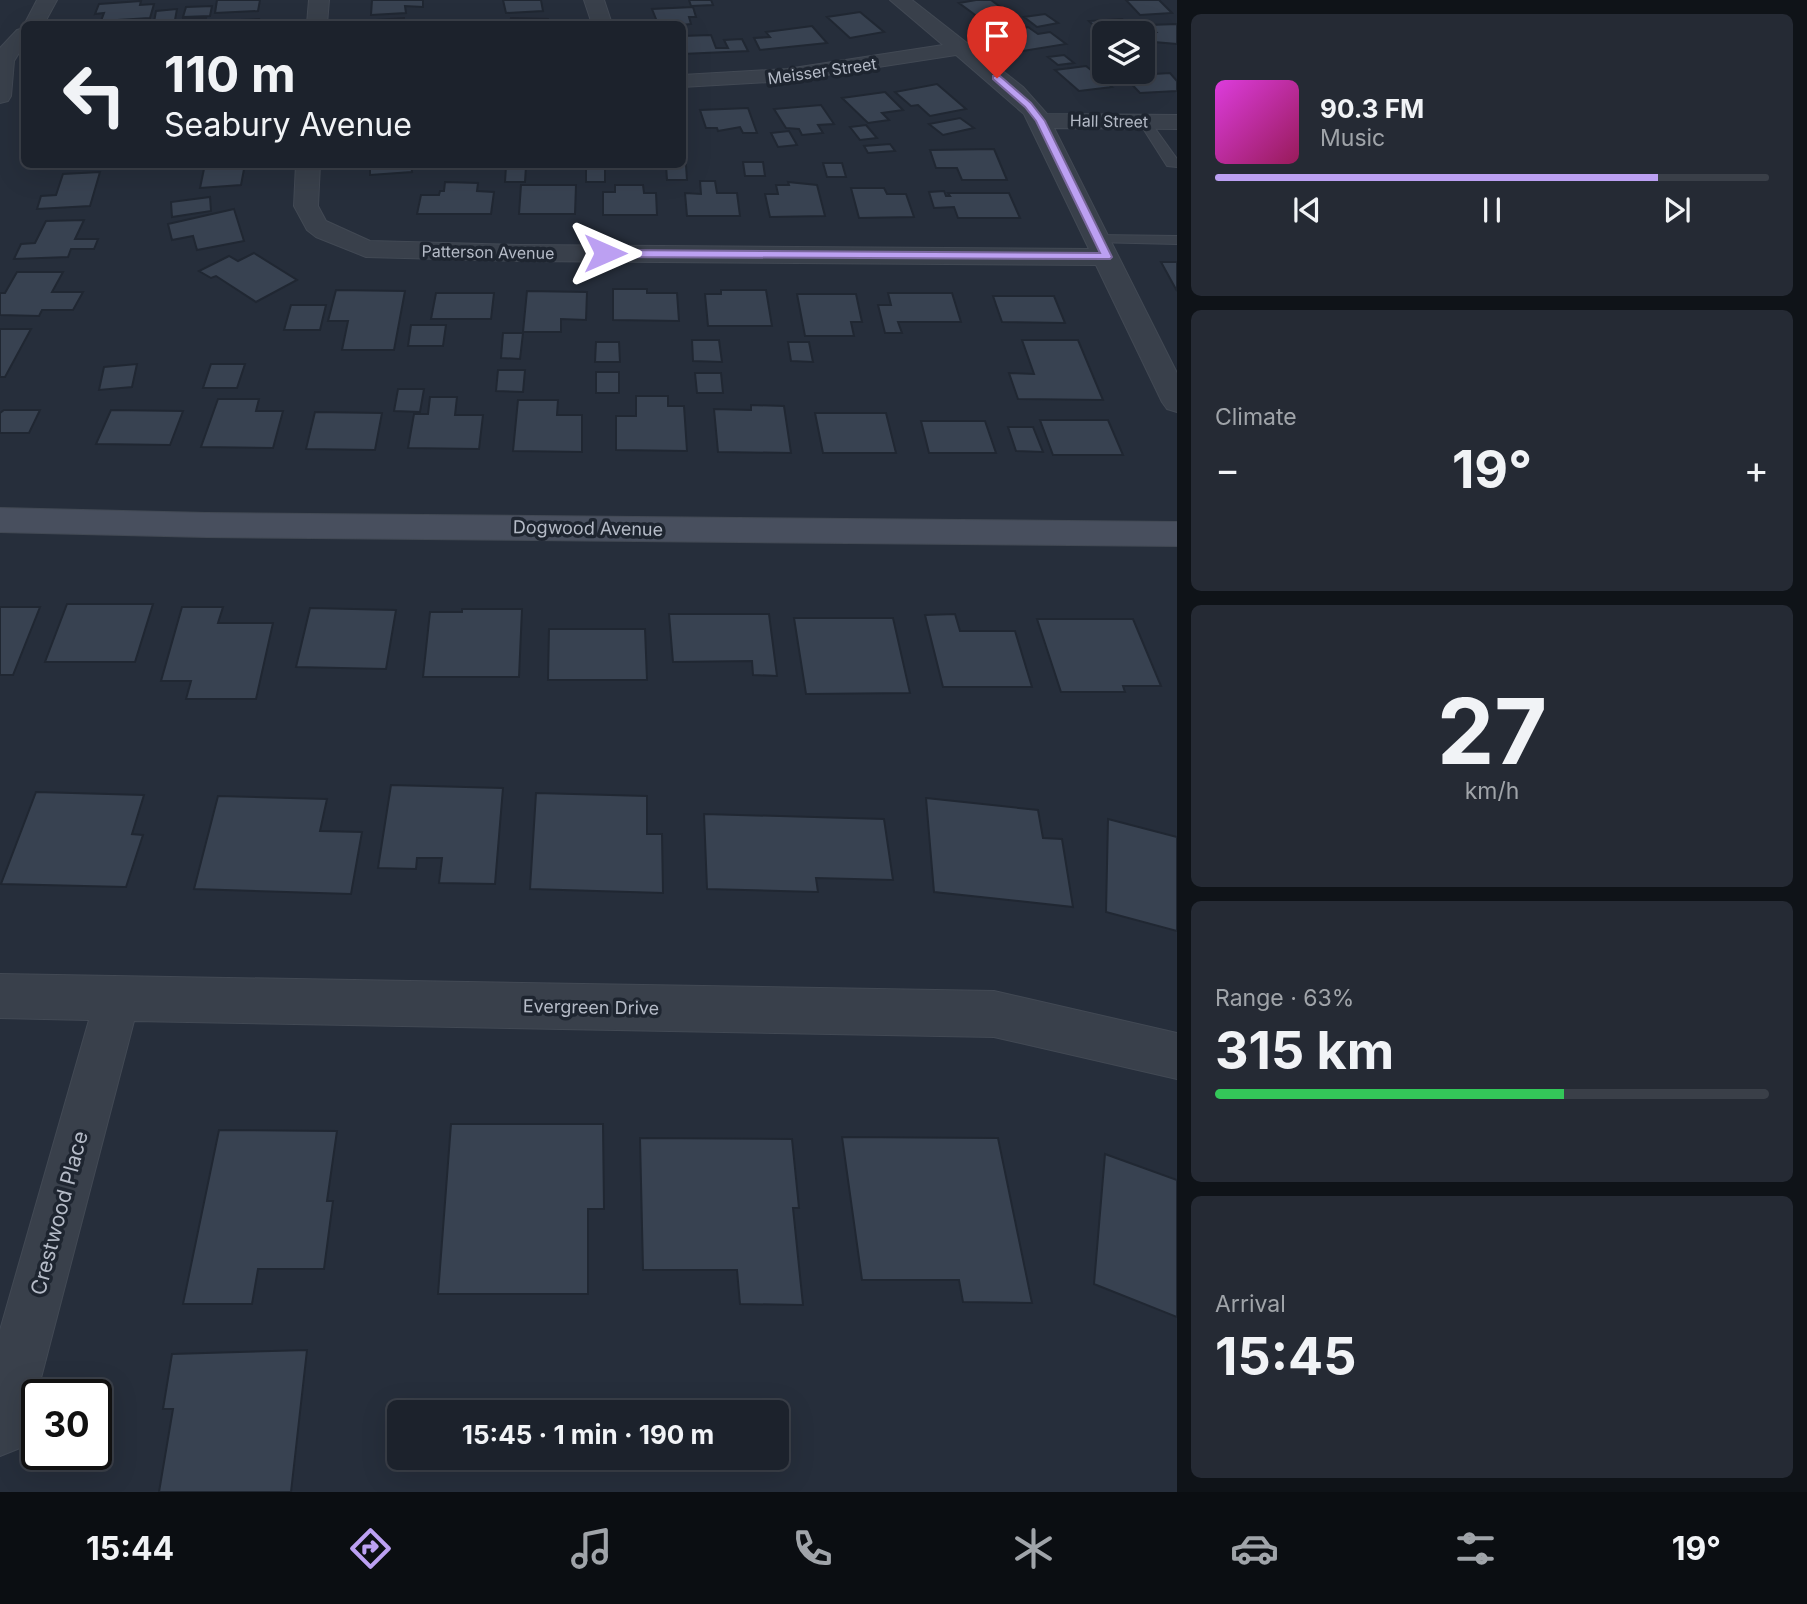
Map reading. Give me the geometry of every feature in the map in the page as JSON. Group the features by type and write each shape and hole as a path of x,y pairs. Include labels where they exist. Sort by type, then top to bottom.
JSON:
{"street":[{"path":"36,21 47,0"},
{"path":"317,21 319,0"},
{"path":"594,0 601,21"},
{"path":"900,0 1015,92 1040,121 1177,402"},
{"path":"0,96 3,52 21,37"},
{"name":"Meisser Street","path":"686,81 784,77 960,48"},
{"name":"Hall Street","path":"1040,121 1177,122"},
{"name":"Patterson Avenue","path":"308,168 306,206 316,225 325,232 366,249 522,253 1102,248"},
{"name":"Dogwood Avenue","path":"0,520 234,525 1177,534"},
{"name":"Evergreen Drive","path":"0,996 994,1014 1177,1056"},
{"name":"Crestwood Place","path":"0,1428 117,999"}],"lane":[{"path":"1145,122 1175,166"},
{"path":"1102,248 1177,240"}],"building":[{"path":"217,0 260,0 258,11 215,13"},
{"path":"372,0 423,0 423,7 405,6 406,13 371,15"},
{"path":"503,0 541,0 543,11 506,13"},
{"path":"689,0 711,0 713,5 691,6"},
{"path":"991,0 1011,15 982,20 959,3"},
{"path":"1126,0 1159,0 1172,13 1140,15"},
{"path":"141,1 140,5 154,4 150,18 101,21 104,13 95,14 99,4"},
{"path":"212,6 210,16 183,17 186,7"},
{"path":"693,7 696,17 689,17 691,24 686,25 686,21 657,21 652,9"},
{"path":"177,9 175,20 164,21 154,21 156,11"},
{"path":"860,12 884,32 850,38 827,17"},
{"path":"1045,14 1058,23 1037,27 1024,17"},
{"path":"206,18 205,21 182,21"},
{"path":"404,18 404,21 377,20"},
{"path":"511,18 548,19 548,21 510,21"},
{"path":"259,19 259,21 221,21"},
{"path":"1122,19 1124,21 1092,21 1092,24 1089,21"},
{"path":"1177,24 1177,44 1155,42 1155,25"},
{"path":"812,26 827,43 760,50 754,38 770,37 766,32"},
{"path":"1028,27 1038,34 1050,32 1066,44 1023,51 999,32"},
{"path":"711,35 716,48 728,48 724,40 742,39 748,51 686,54 686,36"},
{"path":"1064,55 1074,63 1058,65 1048,57"},
{"path":"1086,66 1092,71 1092,84 1108,84 1112,87 1079,91 1055,70"},
{"path":"1170,73 1177,81 1177,91 1140,93 1131,84 1155,84 1155,74"},
{"path":"937,84 966,109 930,116 918,105 911,106 895,92"},
{"path":"885,92 903,110 882,113 889,120 868,123 842,98"},
{"path":"821,105 834,124 818,125 823,133 802,135 799,129 786,128 774,109"},
{"path":"748,108 757,133 743,133 740,127 718,131 717,128 706,128 700,110"},
{"path":"960,118 974,128 943,135 929,124"},
{"path":"866,125 877,138 860,140 850,127"},
{"path":"789,131 797,145 778,147 771,133"},
{"path":"890,144 895,151 868,153 864,146"},
{"path":"994,149 1007,180 962,180 957,168 936,168 930,150"},
{"path":"743,162 763,162 765,176 745,176"},
{"path":"823,163 842,163 846,177 827,177"},
{"path":"686,165 687,180 667,180 666,168 686,168"},
{"path":"204,168 244,168 241,185 200,188"},
{"path":"370,168 412,168 412,172 370,175"},
{"path":"506,168 526,168 525,182 505,182"},
{"path":"586,169 605,169 605,182 586,182"},
{"path":"100,172 90,206 37,209 41,196 56,195 63,174"},
{"path":"700,181 715,181 717,193 737,193 740,216 687,216 685,193 701,194"},
{"path":"445,182 478,183 477,191 494,192 491,214 417,214 421,195 439,195 440,191 444,191"},
{"path":"788,182 817,185 825,216 770,217 765,194 778,194 776,185 789,185"},
{"path":"521,185 576,185 575,214 519,214"},
{"path":"615,185 643,185 644,193 656,193 657,215 603,215 603,192 615,192"},
{"path":"851,188 884,188 887,194 906,194 914,217 859,218"},
{"path":"944,191 946,196 950,196 948,193 1009,193 1020,218 958,218 954,207 934,208 929,192"},
{"path":"210,197 211,211 172,217 171,202"},
{"path":"234,209 244,241 197,250 193,236 172,240 168,224"},
{"path":"84,220 75,239 98,239 94,249 71,249 68,257 14,259 21,244 35,243 46,221"},
{"path":"254,253 297,280 256,302 216,276 211,278 199,271 229,256 238,261"},
{"path":"1161,262 1177,262 1177,291"},
{"path":"17,272 63,272 52,292 83,292 73,310 42,310 39,316 0,315 0,293 5,293"},
{"path":"613,289 647,289 647,293 677,293 679,321 613,320"},
{"path":"336,290 405,291 394,350 342,350 348,321 328,321"},
{"path":"721,290 766,290 772,326 708,326 705,294 721,294"},
{"path":"527,291 587,292 586,320 561,319 561,332 523,332"},
{"path":"436,293 494,293 491,319 431,319"},
{"path":"888,293 952,293 961,322 898,322 902,333 885,333 878,305 891,305"},
{"path":"797,294 856,294 862,322 851,322 854,336 805,336"},
{"path":"993,296 1054,296 1065,323 1002,322"},
{"path":"291,305 326,305 320,330 284,330"},
{"path":"411,325 446,325 443,346 408,346"},
{"path":"0,329 31,329 5,377 0,377"},
{"path":"503,333 523,333 520,359 501,358"},
{"path":"692,340 719,340 722,362 693,361"},
{"path":"1022,340 1078,340 1103,400 1018,399 1009,373 1034,374"},
{"path":"596,342 619,342 620,362 595,362"},
{"path":"788,342 809,342 813,362 791,361"},
{"path":"137,364 132,387 99,390 104,367"},
{"path":"211,364 245,364 237,388 203,388"},
{"path":"498,370 525,370 523,392 496,391"},
{"path":"596,372 619,372 619,393 596,393"},
{"path":"695,373 721,373 723,393 697,393"},
{"path":"398,389 424,389 420,412 394,411"},
{"path":"636,396 668,396 668,406 684,406 687,451 616,450 616,416 636,416"},
{"path":"430,397 457,397 455,415 483,415 479,449 408,448 414,414 428,414"},
{"path":"218,399 259,399 256,411 283,411 273,448 201,447"},
{"path":"518,400 558,400 557,415 582,415 582,452 513,451"},
{"path":"751,405 784,406 791,453 718,452 714,409 751,410"},
{"path":"4,410 40,410 29,433 0,433 0,413"},
{"path":"111,410 183,411 170,445 96,444"},
{"path":"315,412 382,413 375,450 306,449"},
{"path":"815,413 886,413 896,453 823,453"},
{"path":"1040,420 1108,420 1123,455 1053,455"},
{"path":"921,421 985,421 996,453 929,453"},
{"path":"1008,427 1033,427 1043,452 1016,451"},
{"path":"67,604 153,604 135,662 45,662"},
{"path":"0,607 40,607 13,675 0,675"},
{"path":"182,607 223,607 218,623 273,623 256,699 186,699 191,681 161,681"},
{"path":"310,608 396,610 386,669 296,667"},
{"path":"462,609 522,609 519,677 423,677 430,612 462,612"},
{"path":"669,614 769,614 777,676 753,675 752,661 673,662"},
{"path":"955,614 960,631 1015,631 1032,687 943,687 925,615"},
{"path":"794,618 893,618 910,693 806,694"},
{"path":"1037,619 1133,619 1161,686 1123,686 1125,692 1061,692"},
{"path":"549,629 645,629 647,680 548,680"},
{"path":"391,785 503,788 495,884 439,883 442,858 417,858 416,869 378,868"},
{"path":"36,792 144,795 132,834 143,835 126,887 1,884"},
{"path":"536,793 647,796 647,834 662,834 663,893 530,889"},
{"path":"218,796 327,799 320,831 362,832 351,894 194,889"},
{"path":"926,798 1038,810 1043,838 1062,839 1073,907 934,892"},
{"path":"704,814 884,819 893,880 816,878 818,892 707,889"},
{"path":"1108,819 1177,837 1177,931 1106,912"},
{"path":"451,1124 603,1124 604,1209 588,1209 588,1294 438,1294"},
{"path":"219,1130 337,1131 327,1201 333,1201 324,1269 258,1269 252,1304 183,1304"},
{"path":"842,1137 998,1138 1032,1303 963,1302 959,1280 862,1280"},
{"path":"640,1138 792,1139 799,1208 793,1208 803,1305 740,1304 737,1270 643,1270"},
{"path":"1105,1154 1177,1180 1177,1317 1094,1284"},
{"path":"307,1350 291,1492 159,1492 173,1409 163,1409 172,1354"}],"route":[{"path":"605,253 1107,257 1034,111 997,78"}]}
